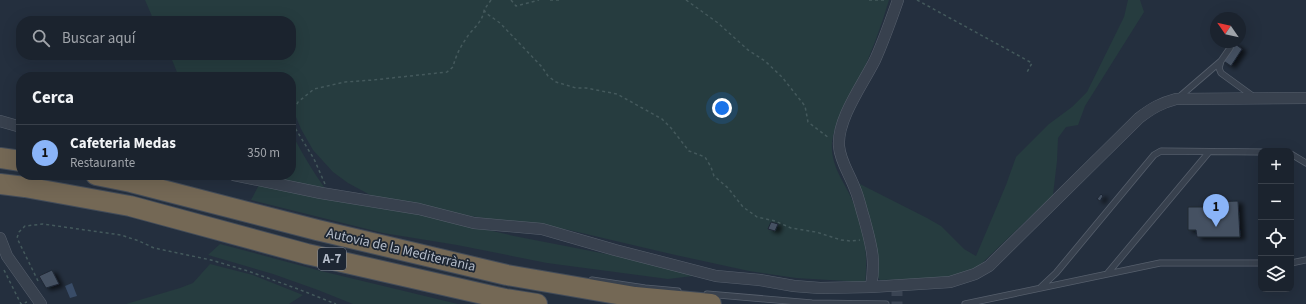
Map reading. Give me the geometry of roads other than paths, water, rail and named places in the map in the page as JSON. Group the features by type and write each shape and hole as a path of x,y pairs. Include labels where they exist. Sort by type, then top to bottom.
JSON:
{"highway":[{"path":"0,158 16,160"},
{"name":"Autovia de la Mediterrània","path":"121,180 396,249 507,275 635,296 705,299"},
{"name":"Autovia de la Mediterrània","path":"0,184 25,187 130,206 307,254 506,299 537,304"}],"street":[{"path":"871,287 874,272 873,252 856,191 841,156 839,146 841,129 846,114 875,60 898,0"},
{"path":"258,180 330,195 419,210 474,223 542,229 614,250 716,276 820,288 871,287 950,282 975,274 989,266 1139,118 1162,103 1176,99 1306,98"},
{"path":"0,121 16,126"},
{"path":"0,238 7,256 40,302"}],"lane":[{"path":"1230,48 1219,68 1221,73 1256,99"},
{"path":"1176,99 1222,61"},
{"path":"1039,288 1056,273 1154,155 1161,151 1258,152"},
{"path":"1107,274 1209,152"},
{"path":"1294,156 1306,163"},
{"path":"396,249 482,262"},
{"path":"1294,262 1306,260"},
{"path":"965,304 1160,263 1258,263"},
{"path":"583,278 645,288 684,292"},
{"path":"705,299 886,304"}],"water":[{"path":"72,283 77,296 70,298 65,286"}],"tunnel":[{"path":"897,285 897,304"}],"place":[{"name":"Cafeteria Medas","path":"1216,227"}]}
